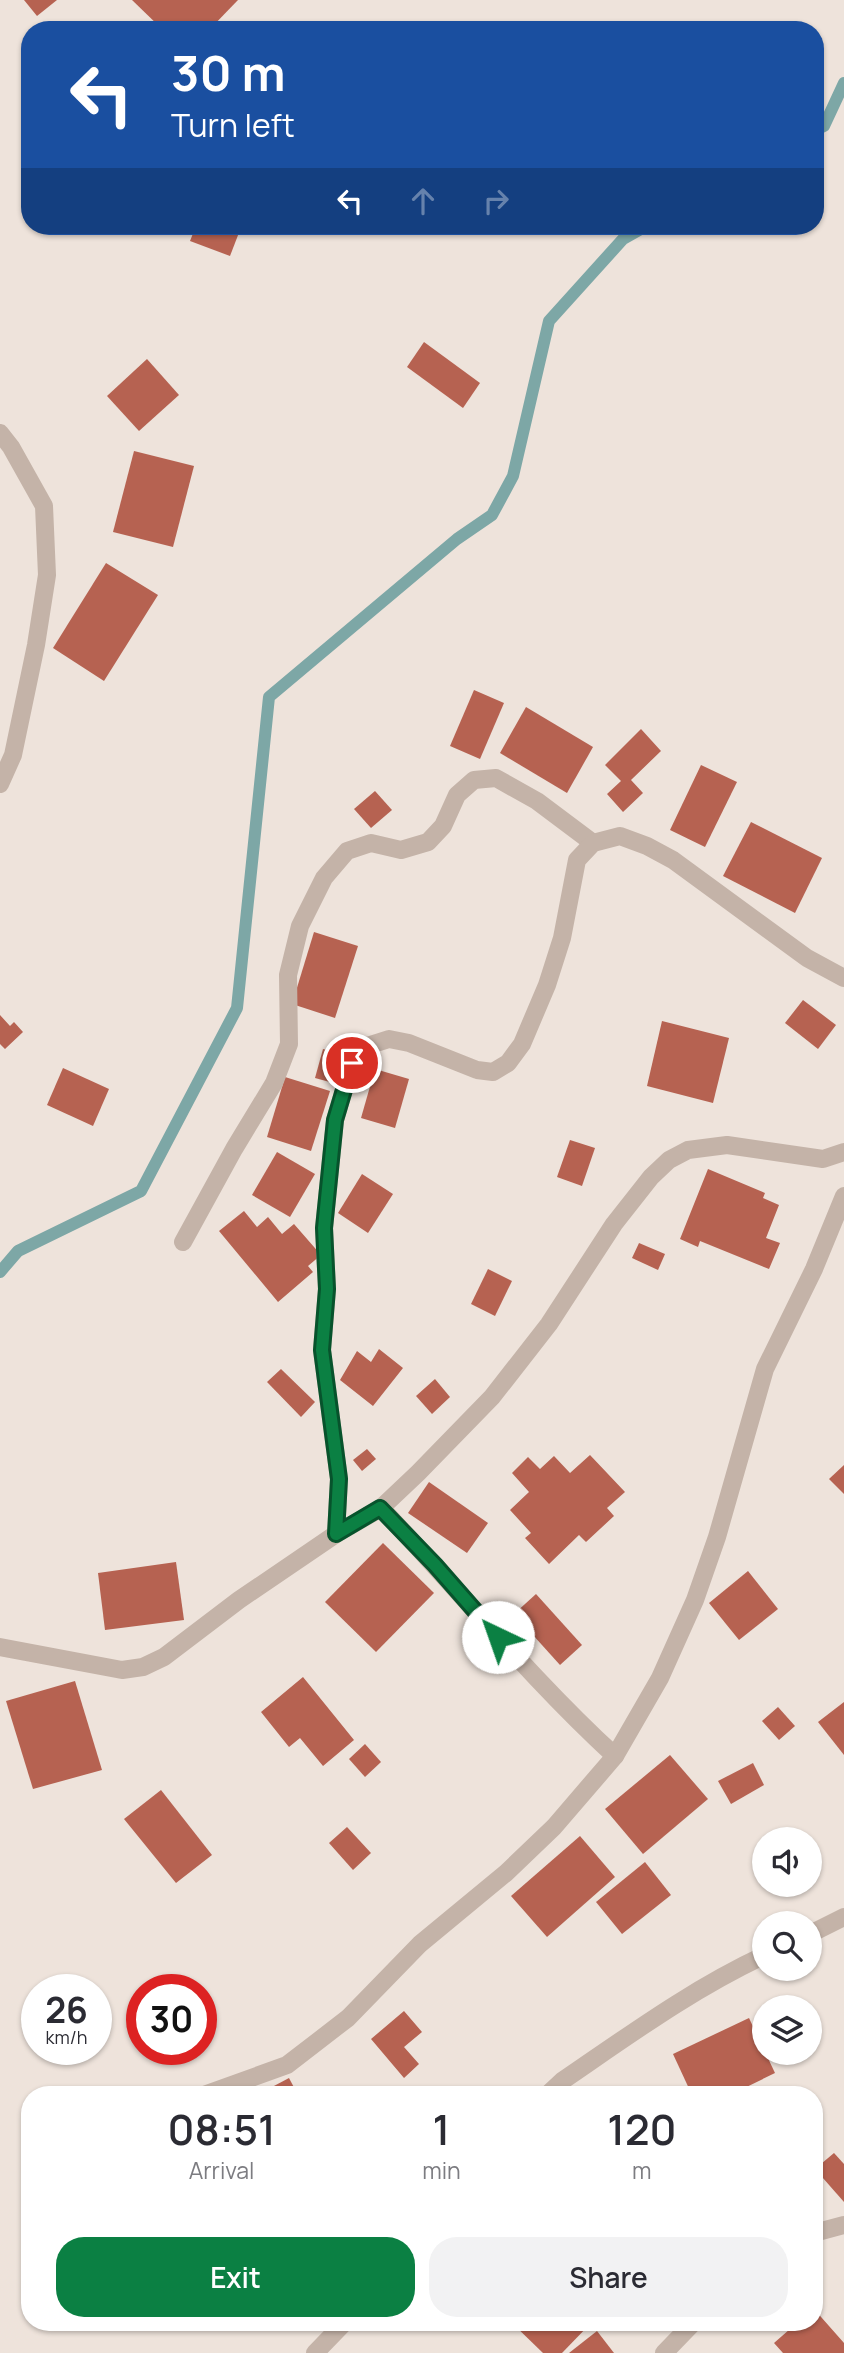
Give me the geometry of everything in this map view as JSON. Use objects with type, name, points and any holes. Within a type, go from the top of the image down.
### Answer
[{"type":"street","points":[[0,433],[11,447],[44,506],[47,575],[36,645],[13,755],[0,783]]},
{"type":"street","points":[[183,1242],[274,1083],[289,1044],[288,975],[300,926],[324,878],[347,851],[371,843],[401,850],[428,842],[443,826],[457,795],[474,780],[496,778],[537,801],[593,843]]},
{"type":"street","points":[[336,1534],[339,1479],[322,1350],[327,1289],[324,1228],[335,1120],[352,1063],[367,1046],[389,1039],[409,1043],[477,1070],[494,1072],[508,1063],[522,1044],[547,985],[562,938],[577,860],[593,843],[620,836],[647,846],[698,878],[807,958],[844,978]]},
{"type":"street","points":[[0,1647],[122,1670],[144,1667],[164,1657],[239,1600],[336,1534],[380,1508],[418,1474],[492,1397],[549,1324],[614,1224],[651,1177],[669,1160],[688,1150],[727,1145],[823,1158],[844,1152]]},
{"type":"street","points":[[229,2086],[287,2065],[348,2018],[421,1944],[506,1873],[554,1827],[615,1756],[660,1678],[695,1600],[717,1537],[765,1370],[814,1269],[844,1196]]},
{"type":"street","points":[[380,1508],[435,1565],[533,1676],[615,1756]]},
{"type":"street","points":[[822,1928],[844,1917]]},
{"type":"street","points":[[558,2086],[678,2003],[752,1961]]},
{"type":"street","points":[[823,2231],[844,2225]]},
{"type":"street","points":[[315,2353],[336,2331]]},
{"type":"street","points":[[664,2353],[685,2331]]},
{"type":"building","points":[[24,0],[57,0],[37,16]]},
{"type":"building","points":[[132,0],[238,0],[218,21],[154,21]]},
{"type":"building","points":[[192,235],[238,235],[230,256],[190,241]]},
{"type":"building","points":[[424,342],[480,383],[463,408],[407,367]]},
{"type":"building","points":[[147,359],[179,395],[139,431],[107,396]]},
{"type":"building","points":[[134,451],[194,466],[173,547],[113,532]]},
{"type":"building","points":[[106,563],[158,595],[104,681],[53,648]]},
{"type":"building","points":[[474,690],[504,703],[480,759],[450,746]]},
{"type":"building","points":[[526,707],[593,747],[567,793],[500,753]]},
{"type":"building","points":[[641,729],[661,751],[631,780],[643,793],[623,812],[607,794],[621,781],[605,765]]},
{"type":"building","points":[[701,765],[737,782],[705,847],[670,830]]},
{"type":"building","points":[[375,791],[392,810],[371,828],[354,809]]},
{"type":"building","points":[[751,822],[822,858],[795,913],[723,876]]},
{"type":"building","points":[[314,932],[358,946],[335,1018],[292,1004]]},
{"type":"building","points":[[803,1000],[836,1025],[818,1049],[785,1023]]},
{"type":"building","points":[[0,1015],[10,1026],[14,1022],[23,1032],[5,1049],[0,1044]]},
{"type":"building","points":[[662,1021],[729,1038],[713,1103],[647,1086]]},
{"type":"building","points":[[323,1049],[345,1055],[337,1084],[315,1078]]},
{"type":"building","points":[[63,1068],[109,1089],[93,1126],[47,1105]]},
{"type":"building","points":[[375,1069],[409,1079],[395,1128],[361,1118]]},
{"type":"building","points":[[285,1077],[330,1091],[311,1151],[267,1137]]},
{"type":"building","points":[[570,1140],[595,1148],[582,1186],[557,1177]]},
{"type":"building","points":[[277,1152],[315,1174],[290,1217],[252,1195]]},
{"type":"building","points":[[708,1169],[765,1193],[763,1198],[779,1205],[766,1238],[780,1243],[769,1269],[700,1241],[698,1247],[680,1239]]},
{"type":"building","points":[[362,1174],[393,1194],[368,1233],[338,1213]]},
{"type":"building","points":[[244,1211],[257,1227],[268,1217],[282,1234],[294,1224],[321,1255],[308,1266],[313,1272],[278,1302],[219,1231]]},
{"type":"building","points":[[639,1243],[665,1254],[658,1270],[632,1258]]},
{"type":"building","points":[[488,1269],[512,1281],[495,1316],[471,1304]]},
{"type":"building","points":[[379,1349],[403,1368],[373,1406],[340,1380],[357,1351],[371,1362]]},
{"type":"building","points":[[281,1369],[315,1402],[301,1417],[267,1382]]},
{"type":"building","points":[[435,1379],[450,1397],[432,1414],[416,1396]]},
{"type":"building","points":[[367,1449],[376,1459],[362,1471],[353,1460]]},
{"type":"building","points":[[590,1455],[625,1492],[607,1508],[614,1516],[586,1542],[579,1535],[549,1564],[525,1538],[531,1533],[510,1510],[529,1492],[512,1473],[528,1457],[540,1469],[554,1456],[570,1473]]},
{"type":"building","points":[[844,1465],[844,1494],[829,1479]]},
{"type":"building","points":[[429,1482],[488,1523],[467,1553],[408,1513]]},
{"type":"building","points":[[383,1543],[434,1593],[376,1652],[325,1602]]},
{"type":"building","points":[[176,1562],[184,1620],[105,1630],[98,1573]]},
{"type":"building","points":[[748,1571],[778,1609],[739,1640],[709,1603]]},
{"type":"building","points":[[536,1594],[582,1645],[560,1665],[514,1614]]},
{"type":"building","points":[[303,1677],[354,1740],[323,1766],[300,1738],[289,1747],[261,1712]]},
{"type":"building","points":[[75,1681],[102,1770],[33,1789],[6,1701]]},
{"type":"building","points":[[844,1702],[844,1755],[818,1722]]},
{"type":"building","points":[[778,1707],[795,1726],[779,1740],[762,1721]]},
{"type":"building","points":[[365,1744],[381,1762],[365,1777],[349,1759]]},
{"type":"building","points":[[670,1755],[708,1799],[643,1854],[605,1809]]},
{"type":"building","points":[[753,1763],[764,1785],[731,1804],[718,1781]]},
{"type":"building","points":[[161,1790],[212,1855],[176,1883],[124,1819]]},
{"type":"building","points":[[347,1827],[371,1853],[353,1870],[329,1843]]},
{"type":"building","points":[[580,1836],[615,1877],[547,1937],[511,1896]]},
{"type":"building","points":[[645,1862],[671,1895],[622,1934],[596,1902]]},
{"type":"building","points":[[404,2011],[422,2032],[404,2047],[419,2064],[404,2078],[371,2039]]},
{"type":"building","points":[[749,2018],[752,2024],[752,2065],[771,2065],[775,2073],[748,2086],[688,2086],[673,2054]]},
{"type":"building","points":[[289,2078],[293,2086],[274,2086]]},
{"type":"building","points":[[834,2153],[844,2164],[844,2202],[823,2178],[823,2162]]},
{"type":"building","points":[[823,2319],[844,2343],[844,2353],[783,2353],[774,2343],[788,2331],[823,2331]]},
{"type":"building","points":[[520,2331],[583,2331],[562,2353],[543,2353]]},
{"type":"building","points":[[597,2331],[614,2353],[569,2353]]},
{"type":"waterway","points":[[824,126],[844,83]]},
{"type":"waterway","points":[[0,1272],[18,1251],[141,1191],[237,1008],[269,697],[457,539],[492,515],[513,476],[549,321],[623,239],[630,235]]},
{"type":"route","points":[[352,1063],[335,1120],[324,1228],[327,1289],[322,1350],[339,1479],[336,1534],[380,1508],[435,1565],[498,1637]]}]
